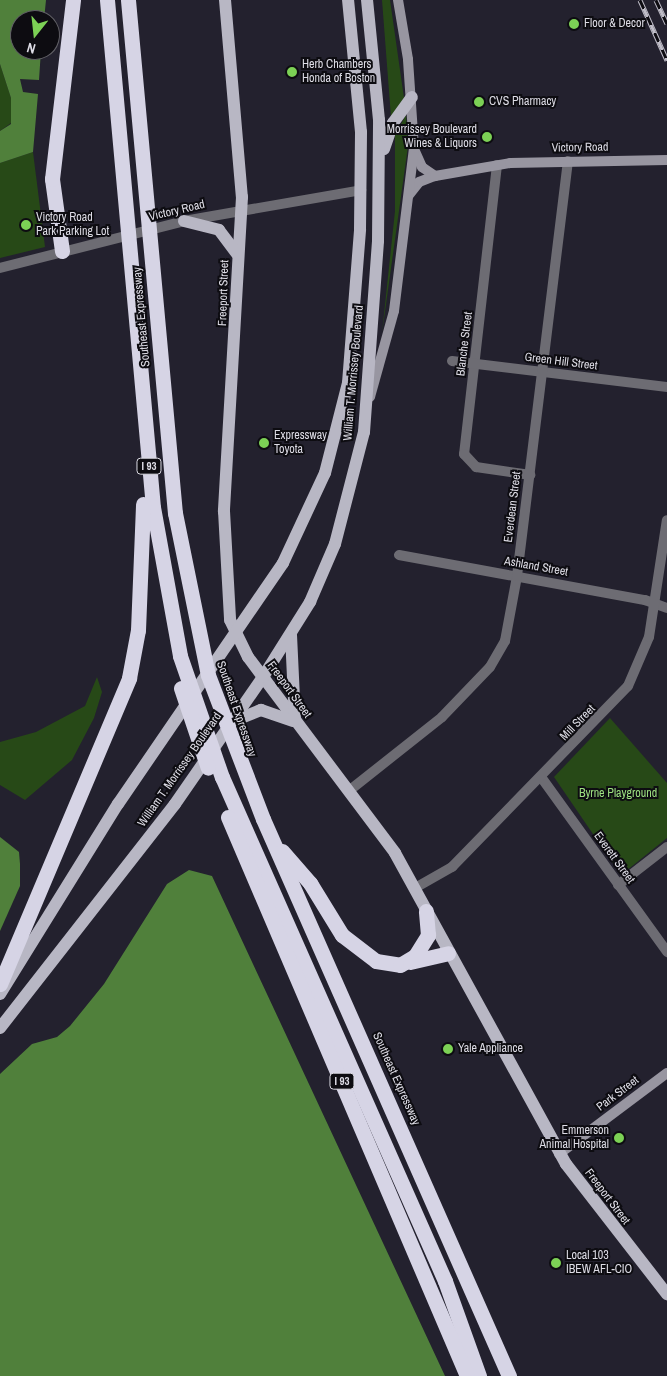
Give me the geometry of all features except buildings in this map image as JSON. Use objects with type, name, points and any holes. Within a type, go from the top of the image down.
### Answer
[{"type":"highway","points":[[62,251],[52,179],[73,0]]},
{"type":"highway","name":"Southeast Expressway","points":[[97,0],[132,211],[137,259],[142,504],[153,576],[181,672],[226,772],[467,1376]]},
{"type":"highway","name":"I 93","points":[[108,0],[132,211]]},
{"type":"highway","name":"I 93","points":[[119,0],[132,211]]},
{"type":"highway","name":"Southeast Expressway","points":[[128,0],[132,211],[137,259],[196,648],[226,772],[272,840],[509,1376]]},
{"type":"highway","name":"I 93","points":[[137,259],[157,544],[181,672]]},
{"type":"highway","points":[[0,984],[129,678],[138,630],[142,504]]},
{"type":"highway","name":"I 93","points":[[226,772],[445,1281],[480,1376]]},
{"type":"highway","points":[[272,840],[310,883],[335,926],[355,949],[381,963],[403,964],[448,953]]},
{"type":"highway","points":[[403,964],[426,940],[426,911]]},
{"type":"main road","name":"Freeport Street","points":[[225,0],[240,144],[239,260],[224,539],[224,582],[236,635],[263,677],[296,722],[350,790],[415,888],[448,953],[559,1154],[667,1294]]},
{"type":"main road","name":"William T. Morrissey Boulevard","points":[[0,994],[118,804],[236,635],[298,536],[336,438],[352,345],[361,190],[358,76],[348,0]]},
{"type":"main road","name":"William T. Morrissey Boulevard","points":[[0,1028],[163,820],[263,677],[291,635],[319,583],[341,528],[366,413],[381,178],[378,90],[367,0]]},
{"type":"main road","points":[[366,413],[394,311],[414,148],[412,97],[398,0]]},
{"type":"main road","points":[[381,178],[388,133],[412,97]]},
{"type":"main road","points":[[414,148],[422,166],[435,176]]},
{"type":"main road","name":"Victory Road","points":[[409,196],[419,182],[435,176],[497,165],[568,160],[667,160]]},
{"type":"main road","points":[[184,221],[219,230],[231,241],[239,260]]},
{"type":"main road","points":[[228,727],[243,715],[261,710],[296,722],[291,635]]},
{"type":"main road","name":"Park Street","points":[[559,1154],[667,1073]]},
{"type":"street","name":"Everdean Street","points":[[350,790],[432,725],[494,662],[506,636],[517,576],[544,372],[568,160]]},
{"type":"street","name":"Blanche Street","points":[[497,165],[466,460],[476,468],[530,475]]},
{"type":"street","name":"Victory Road","points":[[0,268],[184,221],[361,190]]},
{"type":"street","name":"Green Hill Street","points":[[452,361],[667,387]]},
{"type":"street","name":"Mill Street","points":[[415,888],[452,868],[632,681],[645,650],[655,603],[667,520]]},
{"type":"street","name":"Ashland Street","points":[[399,555],[655,603],[667,608]]},
{"type":"street","name":"Everett Street","points":[[541,777],[667,952]]},
{"type":"street","points":[[618,885],[667,846]]},
{"type":"green space","points":[[382,0],[390,0],[404,98],[391,117]]},
{"type":"green space","points":[[0,64],[11,98],[11,123],[0,131]]},
{"type":"green space","points":[[406,115],[408,146],[382,333],[395,211],[395,135]]},
{"type":"green space","points":[[33,152],[45,247],[0,258],[0,163]]},
{"type":"green space","points":[[97,677],[102,692],[94,718],[72,760],[25,800],[0,785],[0,742],[36,732],[85,706]]},
{"type":"green space","name":"Byrne Playground","points":[[610,718],[667,783],[667,838],[621,875],[554,777]]},
{"type":"shaded area","points":[[0,0],[46,0],[45,10],[10,10],[10,60],[40,60],[39,80],[20,79],[23,92],[38,94],[33,152],[0,163],[0,131],[11,124],[11,98],[0,64]]},
{"type":"shaded area","points":[[0,837],[19,852],[20,886],[0,931]]},
{"type":"shaded area","points":[[189,870],[212,876],[445,1376],[0,1376],[0,1074],[32,1044],[57,1037],[70,1026],[104,984],[167,884]]},
{"type":"railway","points":[[640,0],[667,60]]},
{"type":"railway","points":[[656,0],[667,24]]},
{"type":"place","name":"Floor & Decor","points":[[574,24]]},
{"type":"place","name":"Herb Chambers Honda of Boston","points":[[292,72]]},
{"type":"place","name":"CVS Pharmacy","points":[[479,102]]},
{"type":"place","name":"Morrissey Boulevard Wines & Liquors","points":[[487,137]]},
{"type":"place","name":"Victory Road Park Parking Lot","points":[[26,225]]},
{"type":"place","name":"Expressway Toyota","points":[[264,443]]},
{"type":"place","name":"Yale Appliance","points":[[448,1049]]},
{"type":"place","name":"Emmerson Animal Hospital","points":[[619,1138]]},
{"type":"place","name":"Local 103 IBEW AFL-CIO","points":[[556,1263]]}]
